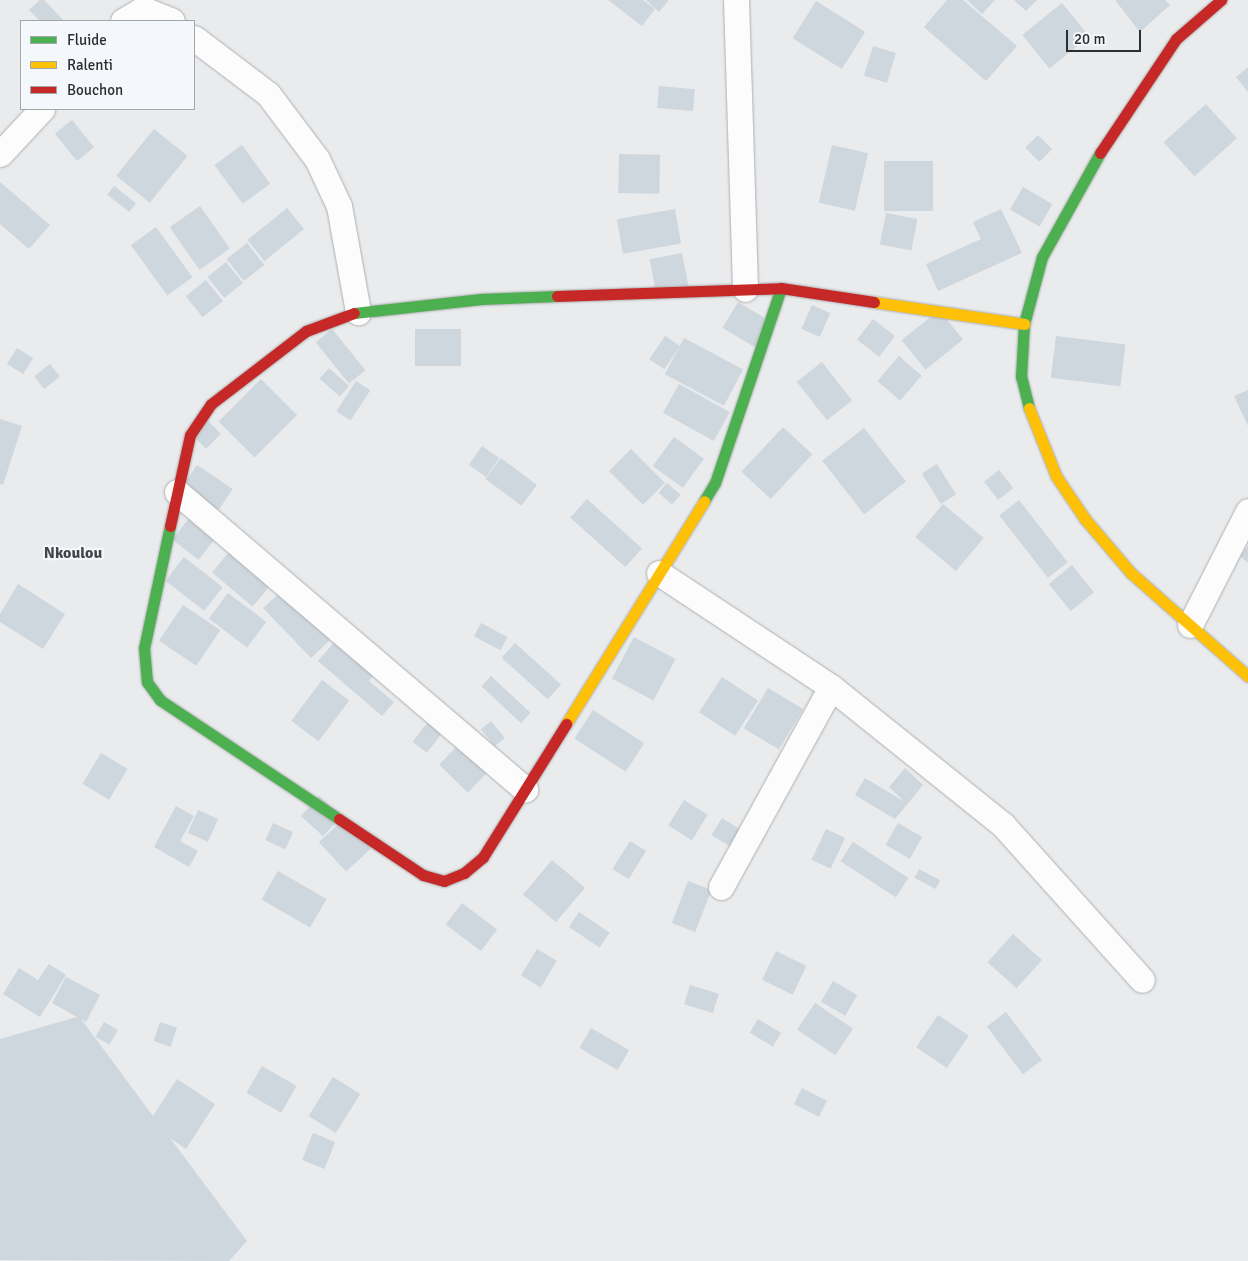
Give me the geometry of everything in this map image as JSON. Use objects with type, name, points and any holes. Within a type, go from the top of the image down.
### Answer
[{"type":"street","points":[[736,0],[745,289]]},
{"type":"street","points":[[1221,0],[1176,39],[1094,159],[1042,257],[1024,324],[1021,377],[1033,424],[1056,476],[1086,519],[1131,573],[1248,676]]},
{"type":"street","points":[[125,20],[144,9],[170,20]]},
{"type":"street","points":[[195,39],[268,94],[317,158],[339,206],[358,312]]},
{"type":"street","points":[[0,154],[41,110]]},
{"type":"street","points":[[781,288],[715,483],[483,857],[464,873],[444,881],[423,874],[160,700],[147,682],[144,648],[190,435],[211,404],[306,331],[358,312],[481,299],[781,288],[1024,324]]},
{"type":"street","points":[[178,492],[525,789]]},
{"type":"street","points":[[1190,625],[1248,511]]},
{"type":"street","points":[[659,573],[831,687],[1003,825],[1142,980]]},
{"type":"street","points":[[721,887],[831,687]]},
{"type":"building","points":[[40,0],[44,0],[63,20],[39,20],[29,10]]},
{"type":"building","points":[[608,0],[643,0],[655,9],[642,26]]},
{"type":"building","points":[[646,0],[669,0],[659,12]]},
{"type":"building","points":[[947,0],[963,0],[1017,46],[986,81],[924,27]]},
{"type":"building","points":[[967,0],[995,0],[982,14]]},
{"type":"building","points":[[1014,0],[1037,0],[1026,11]]},
{"type":"building","points":[[1115,0],[1165,0],[1170,5],[1140,32]]},
{"type":"building","points":[[816,1],[865,32],[842,69],[793,38]]},
{"type":"building","points":[[1062,3],[1089,36],[1049,69],[1022,35]]},
{"type":"building","points":[[873,46],[896,53],[887,83],[864,76]]},
{"type":"building","points":[[1248,67],[1248,92],[1236,77]]},
{"type":"building","points":[[659,86],[695,89],[693,111],[657,108]]},
{"type":"building","points":[[1206,104],[1237,138],[1194,176],[1164,142]]},
{"type":"building","points":[[72,120],[94,147],[77,161],[55,134]]},
{"type":"building","points":[[154,129],[187,156],[150,203],[116,176]]},
{"type":"building","points":[[1038,135],[1052,149],[1039,162],[1025,148]]},
{"type":"building","points":[[242,145],[270,184],[243,204],[214,165]]},
{"type":"building","points":[[832,145],[868,153],[855,211],[819,202]]},
{"type":"building","points":[[619,154],[660,155],[659,194],[618,193]]},
{"type":"building","points":[[884,161],[933,161],[933,211],[884,211]]},
{"type":"building","points":[[0,182],[50,225],[29,249],[0,224]]},
{"type":"building","points":[[114,186],[136,203],[129,212],[107,195]]},
{"type":"building","points":[[1023,187],[1052,204],[1039,227],[1010,210]]},
{"type":"building","points":[[200,206],[230,249],[200,270],[170,227]]},
{"type":"building","points":[[287,208],[304,229],[264,261],[247,240]]},
{"type":"building","points":[[675,209],[681,243],[623,254],[617,219]]},
{"type":"building","points":[[1001,209],[1022,253],[938,291],[926,264],[981,239],[973,222]]},
{"type":"building","points":[[886,213],[917,219],[911,251],[880,244]]},
{"type":"building","points":[[156,227],[192,277],[167,295],[131,245]]},
{"type":"building","points":[[247,243],[264,265],[244,281],[227,259]]},
{"type":"building","points":[[682,253],[689,290],[657,297],[650,259]]},
{"type":"building","points":[[226,262],[243,283],[224,298],[207,277]]},
{"type":"building","points":[[206,280],[223,301],[203,317],[186,296]]},
{"type":"building","points":[[738,302],[776,325],[760,350],[723,328]]},
{"type":"building","points":[[812,305],[830,313],[820,337],[801,329]]},
{"type":"building","points":[[939,310],[963,340],[926,370],[902,340]]},
{"type":"building","points":[[873,319],[895,336],[879,357],[857,339]]},
{"type":"building","points":[[332,329],[365,370],[349,383],[316,342]]},
{"type":"building","points":[[415,329],[461,329],[461,366],[415,366]]},
{"type":"building","points":[[665,336],[680,346],[664,369],[649,359]]},
{"type":"building","points":[[1056,336],[1125,345],[1120,386],[1051,378]]},
{"type":"building","points":[[684,338],[743,369],[724,406],[665,374]]},
{"type":"building","points":[[17,348],[33,358],[23,374],[7,364]]},
{"type":"building","points":[[899,356],[922,376],[900,401],[877,381]]},
{"type":"building","points":[[822,362],[852,401],[827,420],[797,382]]},
{"type":"building","points":[[50,364],[60,377],[44,389],[34,376]]},
{"type":"building","points":[[329,368],[349,386],[340,396],[320,378]]},
{"type":"building","points":[[261,379],[297,415],[255,457],[219,421]]},
{"type":"building","points":[[356,381],[370,390],[351,420],[336,411]]},
{"type":"building","points":[[679,384],[730,412],[714,441],[663,413]]},
{"type":"building","points":[[1248,390],[1248,426],[1234,396]]},
{"type":"building","points":[[0,419],[22,426],[3,485],[0,484]]},
{"type":"building","points":[[206,419],[221,434],[206,449],[191,434]]},
{"type":"building","points":[[783,427],[812,454],[771,499],[741,472]]},
{"type":"building","points":[[864,428],[906,482],[864,514],[822,461]]},
{"type":"building","points":[[674,437],[704,459],[683,488],[653,466]]},
{"type":"building","points":[[482,446],[499,458],[486,477],[469,465]]},
{"type":"building","points":[[631,449],[665,483],[643,505],[609,471]]},
{"type":"building","points":[[501,458],[537,485],[521,506],[485,479]]},
{"type":"building","points":[[937,464],[956,495],[941,504],[922,474]]},
{"type":"building","points":[[197,465],[233,489],[218,511],[182,487]]},
{"type":"building","points":[[999,470],[1013,488],[998,500],[984,482]]},
{"type":"building","points":[[667,483],[681,495],[672,505],[658,493]]},
{"type":"building","points":[[587,499],[642,549],[625,567],[570,518]]},
{"type":"building","points":[[1019,500],[1068,562],[1048,578],[999,515]]},
{"type":"building","points":[[943,504],[984,538],[956,571],[915,537]]},
{"type":"building","points":[[194,512],[220,532],[198,560],[172,540]]},
{"type":"building","points":[[1248,546],[1248,563],[1240,556]]},
{"type":"building","points":[[230,551],[271,585],[253,607],[212,572]]},
{"type":"building","points":[[184,557],[223,587],[204,611],[166,581]]},
{"type":"building","points":[[1072,565],[1094,592],[1071,611],[1049,584]]},
{"type":"building","points":[[18,584],[65,614],[43,649],[0,622],[0,614]]},
{"type":"building","points":[[282,591],[333,637],[311,658],[263,608]]},
{"type":"building","points":[[228,593],[266,622],[247,647],[209,619]]},
{"type":"building","points":[[183,605],[220,630],[196,666],[159,641]]},
{"type":"building","points":[[481,623],[507,637],[500,650],[474,636]]},
{"type":"building","points":[[634,637],[675,659],[653,701],[612,678]]},
{"type":"building","points":[[336,640],[375,673],[369,681],[394,702],[382,716],[318,661]]},
{"type":"building","points":[[515,643],[561,684],[548,699],[502,658]]},
{"type":"building","points":[[491,676],[530,713],[521,723],[481,686]]},
{"type":"building","points":[[722,677],[758,700],[735,736],[699,712]]},
{"type":"building","points":[[322,680],[349,700],[318,741],[291,721]]},
{"type":"building","points":[[768,688],[803,709],[779,749],[744,728]]},
{"type":"building","points":[[593,710],[644,743],[626,772],[574,739]]},
{"type":"building","points":[[491,721],[505,738],[495,746],[481,729]]},
{"type":"building","points":[[428,722],[442,733],[427,753],[413,742]]},
{"type":"building","points":[[462,741],[491,769],[468,793],[439,765]]},
{"type":"building","points":[[101,753],[128,769],[109,800],[82,784]]},
{"type":"building","points":[[905,768],[923,785],[895,819],[855,795],[865,778],[905,802],[889,787]]},
{"type":"building","points":[[319,796],[341,816],[323,836],[301,816]]},
{"type":"building","points":[[684,800],[708,815],[692,840],[668,825]]},
{"type":"building","points":[[176,806],[194,816],[180,841],[198,851],[189,867],[154,847]]},
{"type":"building","points":[[198,810],[218,819],[208,842],[188,833]]},
{"type":"building","points":[[346,817],[373,846],[346,871],[319,842]]},
{"type":"building","points":[[722,818],[741,830],[730,847],[711,835]]},
{"type":"building","points":[[273,823],[293,832],[285,849],[265,840]]},
{"type":"building","points":[[898,823],[922,837],[910,859],[886,845]]},
{"type":"building","points":[[826,829],[845,838],[831,869],[812,860]]},
{"type":"building","points":[[630,841],[646,851],[629,879],[613,869]]},
{"type":"building","points":[[853,842],[908,878],[896,897],[840,861]]},
{"type":"building","points":[[552,860],[585,888],[556,922],[523,894]]},
{"type":"building","points":[[919,869],[940,880],[935,889],[914,878]]},
{"type":"building","points":[[278,871],[326,899],[310,928],[262,900]]},
{"type":"building","points":[[688,881],[711,890],[695,932],[672,923]]},
{"type":"building","points":[[462,903],[497,929],[481,951],[446,925]]},
{"type":"building","points":[[579,912],[610,933],[600,948],[569,927]]},
{"type":"building","points":[[1013,934],[1042,960],[1017,988],[988,962]]},
{"type":"building","points":[[537,949],[557,961],[541,987],[521,976]]},
{"type":"building","points":[[776,951],[807,966],[793,995],[762,980]]},
{"type":"building","points":[[49,964],[66,975],[40,1017],[3,994],[19,968],[38,980]]},
{"type":"building","points":[[66,977],[100,995],[86,1022],[81,1019],[153,1116],[177,1079],[215,1104],[186,1149],[170,1138],[247,1241],[229,1261],[0,1260],[0,1039],[77,1017],[52,1003]]},
{"type":"building","points":[[833,981],[857,995],[845,1016],[821,1002]]},
{"type":"building","points":[[690,985],[719,994],[713,1013],[684,1004]]},
{"type":"building","points":[[815,1003],[853,1029],[835,1055],[797,1030]]},
{"type":"building","points":[[1006,1012],[1042,1060],[1023,1074],[987,1026]]},
{"type":"building","points":[[938,1015],[969,1036],[947,1068],[916,1047]]},
{"type":"building","points":[[758,1019],[781,1033],[773,1047],[750,1033]]},
{"type":"building","points":[[104,1022],[118,1030],[109,1045],[96,1037]]},
{"type":"building","points":[[160,1022],[177,1028],[171,1047],[153,1041]]},
{"type":"building","points":[[591,1028],[629,1050],[618,1070],[580,1048]]},
{"type":"building","points":[[262,1066],[297,1086],[281,1113],[246,1093]]},
{"type":"building","points":[[333,1077],[360,1094],[336,1133],[309,1116]]},
{"type":"building","points":[[802,1088],[827,1101],[819,1117],[794,1104]]},
{"type":"building","points":[[313,1133],[335,1142],[324,1169],[302,1160]]},
{"type":"traffic: fast","points":[[1029,408],[1021,377],[1024,324],[1042,257],[1100,153]]},
{"type":"traffic: fast","points":[[704,501],[715,483],[781,288]]},
{"type":"traffic: fast","points":[[354,313],[481,299],[557,296]]},
{"type":"traffic: fast","points":[[170,526],[144,648],[147,682],[160,700],[339,819]]},
{"type":"traffic: slow","points":[[874,302],[1024,324]]},
{"type":"traffic: slow","points":[[1029,408],[1056,476],[1085,519],[1131,573],[1248,676]]},
{"type":"traffic: slow","points":[[566,724],[704,501]]},
{"type":"traffic: jam","points":[[1100,153],[1176,39],[1221,0]]},
{"type":"traffic: jam","points":[[557,296],[781,288],[874,302]]},
{"type":"traffic: jam","points":[[170,526],[190,435],[211,404],[306,331],[354,313]]},
{"type":"traffic: jam","points":[[339,819],[423,875],[444,881],[464,873],[483,857],[566,724]]},
{"type":"district","name":"Nkoulou","points":[[73,553]]}]
